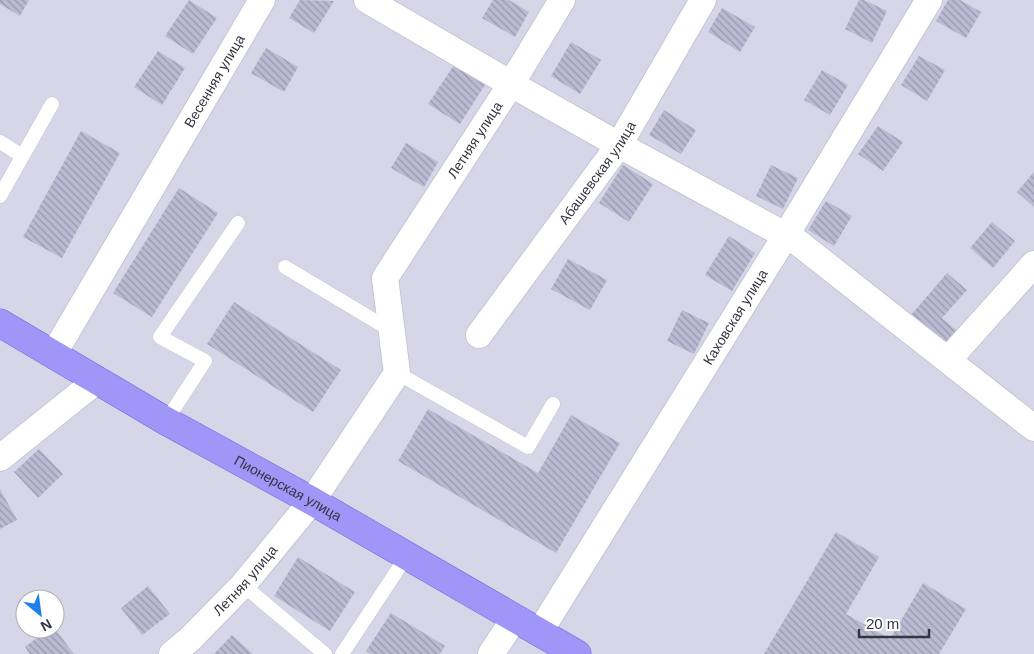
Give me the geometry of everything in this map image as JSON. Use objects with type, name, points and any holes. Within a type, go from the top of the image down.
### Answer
[{"type":"main road","name":"Пионерская улица","points":[[0,323],[96,381],[577,654]]},
{"type":"street","name":"Весенняя улица","points":[[54,355],[262,0]]},
{"type":"street","points":[[367,0],[618,145],[796,240],[1034,428]]},
{"type":"street","name":"Летняя улица","points":[[392,331],[385,278],[511,84],[562,0]]},
{"type":"street","name":"Абашевская улица","points":[[479,335],[618,145],[703,0]]},
{"type":"street","name":"Каховская улица","points":[[540,633],[929,0]]},
{"type":"street","points":[[948,360],[1034,264]]},
{"type":"street","points":[[392,331],[397,374]]},
{"type":"street","name":"Летняя улица","points":[[172,654],[190,639],[243,585],[312,502],[397,374]]},
{"type":"street","points":[[0,458],[96,381]]},
{"type":"street","points":[[491,654],[514,619]]},
{"type":"lane","points":[[0,196],[52,104]]},
{"type":"lane","points":[[0,142],[22,156]]},
{"type":"lane","points":[[166,421],[205,361],[160,337],[238,223]]},
{"type":"lane","points":[[285,267],[392,331]]},
{"type":"lane","points":[[397,374],[528,447],[552,404]]},
{"type":"lane","points":[[342,654],[406,557]]},
{"type":"lane","points":[[243,585],[325,654]]},
{"type":"shaded area","points":[[0,0],[1034,0],[1034,654],[0,654]]},
{"type":"building","points":[[0,0],[29,0],[20,16],[0,4]]},
{"type":"building","points":[[189,0],[217,18],[193,54],[165,36]]},
{"type":"building","points":[[300,0],[334,1],[314,33],[289,18]]},
{"type":"building","points":[[493,0],[509,0],[529,12],[515,37],[482,18]]},
{"type":"building","points":[[859,0],[864,0],[887,11],[872,43],[845,29]]},
{"type":"building","points":[[948,0],[960,0],[981,12],[966,38],[936,21]]},
{"type":"building","points":[[722,8],[755,27],[740,52],[708,32]]},
{"type":"building","points":[[571,42],[601,60],[580,94],[551,76]]},
{"type":"building","points":[[266,48],[298,67],[284,92],[251,73]]},
{"type":"building","points":[[158,51],[185,68],[162,105],[134,87]]},
{"type":"building","points":[[919,56],[945,70],[927,101],[901,85]]},
{"type":"building","points":[[454,65],[485,85],[460,124],[428,104]]},
{"type":"building","points":[[822,70],[848,85],[830,115],[804,100]]},
{"type":"building","points":[[664,110],[696,130],[681,154],[649,135]]},
{"type":"building","points":[[878,126],[903,142],[883,171],[858,154]]},
{"type":"building","points":[[81,131],[120,153],[62,258],[23,237]]},
{"type":"building","points":[[406,143],[438,162],[424,187],[391,168]]},
{"type":"building","points":[[623,165],[653,184],[629,222],[599,203]]},
{"type":"building","points":[[771,165],[798,178],[783,209],[756,196]]},
{"type":"building","points":[[1034,172],[1034,207],[1017,192]]},
{"type":"building","points":[[179,188],[218,213],[152,317],[113,293]]},
{"type":"building","points":[[826,201],[852,216],[834,246],[808,230]]},
{"type":"building","points":[[992,222],[1015,241],[993,268],[970,248]]},
{"type":"building","points":[[729,236],[755,253],[732,291],[705,275]]},
{"type":"building","points":[[568,259],[607,280],[590,310],[551,289]]},
{"type":"building","points":[[947,273],[967,290],[942,318],[957,331],[945,344],[911,315]]},
{"type":"building","points":[[234,302],[341,370],[313,412],[207,344]]},
{"type":"building","points":[[682,310],[709,323],[694,354],[667,341]]},
{"type":"building","points":[[428,409],[538,473],[571,415],[620,443],[556,553],[398,461]]},
{"type":"building","points":[[39,449],[63,474],[38,498],[14,472]]},
{"type":"building","points":[[0,489],[17,520],[0,529]]},
{"type":"building","points":[[836,532],[879,557],[846,614],[890,639],[923,583],[966,609],[939,654],[764,654]]},
{"type":"building","points":[[298,557],[355,592],[330,631],[274,596]]},
{"type":"building","points":[[148,586],[170,614],[142,635],[121,608]]},
{"type":"building","points":[[391,613],[445,646],[440,654],[371,654],[366,651]]},
{"type":"building","points":[[232,635],[253,654],[214,654]]},
{"type":"building","points":[[35,639],[63,639],[74,654],[30,654],[25,647]]}]
